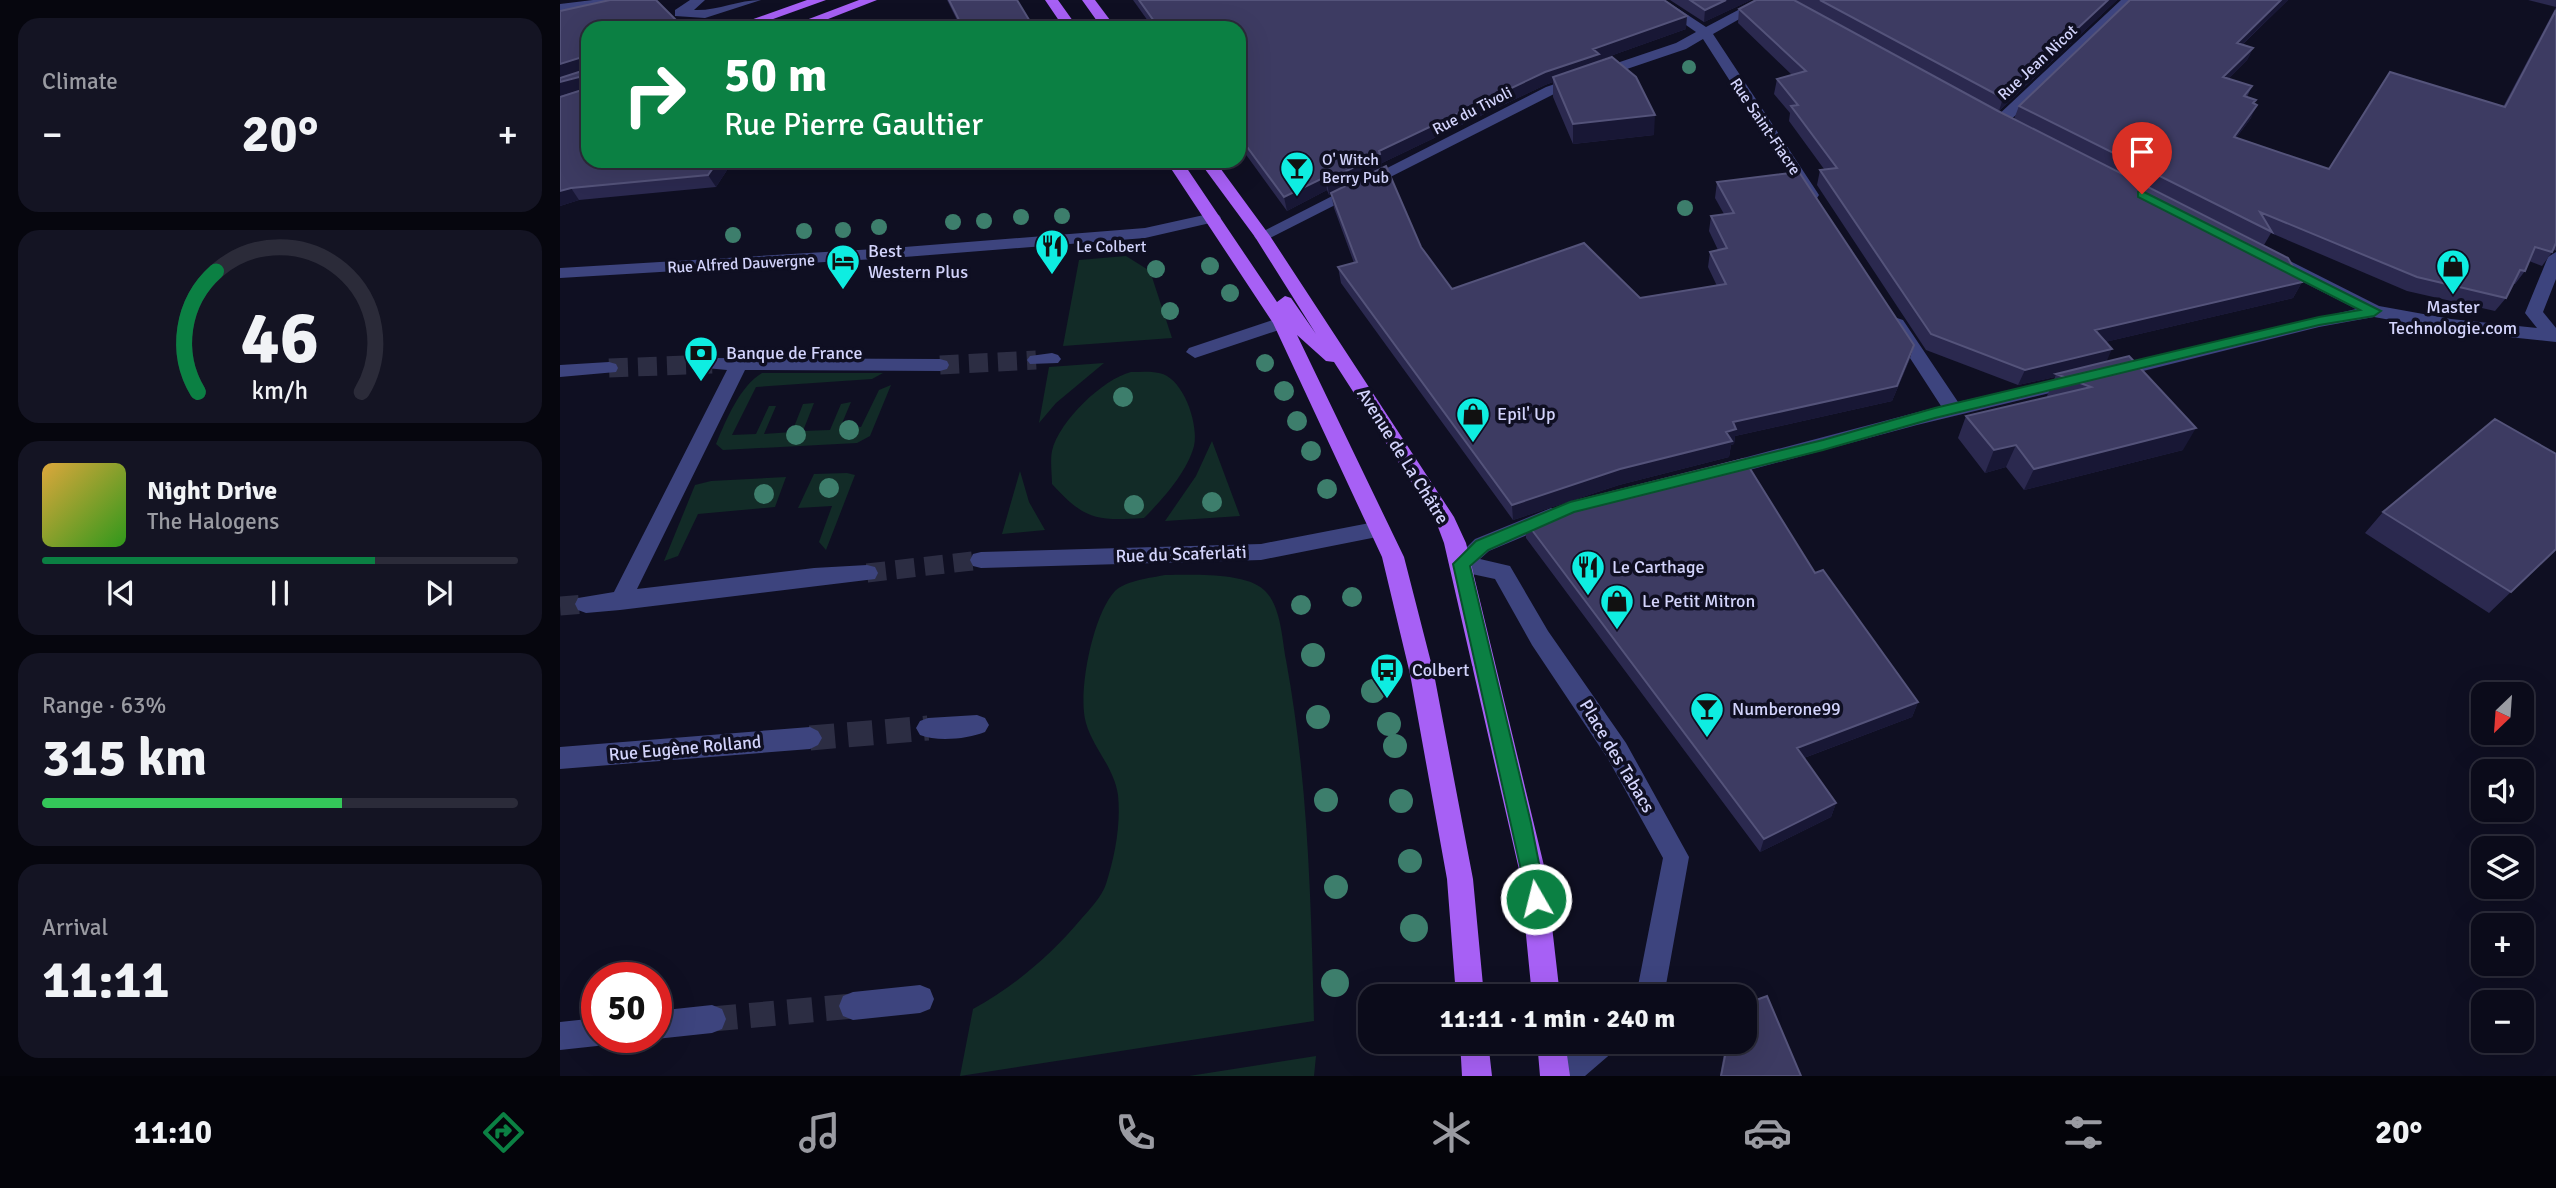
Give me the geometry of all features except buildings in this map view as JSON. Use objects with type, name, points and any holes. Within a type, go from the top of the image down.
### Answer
[{"type":"main road","points":[[756,21],[820,0]]},
{"type":"main road","points":[[812,21],[872,0]]},
{"type":"main road","points":[[1051,0],[1065,21]]},
{"type":"main road","points":[[1088,0],[1104,21]]},
{"type":"main road","points":[[1179,168],[1282,323],[1393,557],[1422,674],[1460,879],[1469,984]]},
{"type":"main road","name":"Avenue de La Châtre","points":[[1212,168],[1262,236],[1444,517],[1461,564],[1533,874],[1545,984]]},
{"type":"main road","points":[[1213,218],[1229,224],[1242,235],[1305,334],[1349,372]]},
{"type":"main road","points":[[1475,1054],[1477,1076]]},
{"type":"main road","points":[[1552,1054],[1555,1076]]},
{"type":"street","points":[[560,8],[589,2],[620,0]]},
{"type":"street","points":[[699,0],[680,13],[705,14],[755,0]]},
{"type":"street","name":"Rue Saint-Fiacre","points":[[1656,0],[1706,33],[1823,213]]},
{"type":"street","name":"Rue du Tivoli","points":[[1262,236],[1551,90],[1681,46],[1768,0]]},
{"type":"street","name":"Rue Jean Nicot","points":[[2000,120],[2021,104],[2128,0]]},
{"type":"street","name":"Rue Alfred Dauvergne","points":[[560,273],[892,253],[1145,233],[1213,218]]},
{"type":"street","points":[[2252,249],[2374,311],[2451,326],[2554,336]]},
{"type":"street","points":[[2554,336],[2534,313],[2556,257]]},
{"type":"street","points":[[1703,475],[1953,409],[2319,321],[2374,311]]},
{"type":"street","points":[[1891,315],[1953,409]]},
{"type":"street","points":[[1195,352],[1282,323]]},
{"type":"street","points":[[712,364],[940,365]]},
{"type":"street","points":[[620,601],[739,364]]},
{"type":"street","points":[[560,371],[609,368]]},
{"type":"street","points":[[1461,564],[1482,545],[1570,508]]},
{"type":"street","name":"Rue du Scaferlati","points":[[981,560],[1261,552],[1380,529]]},
{"type":"street","name":"Place des Tabacs","points":[[1461,564],[1503,572],[1540,638],[1617,751],[1676,857],[1652,984]]},
{"type":"street","points":[[586,604],[814,576],[867,573]]},
{"type":"street","points":[[928,728],[977,725]]},
{"type":"street","name":"Rue Eugène Rolland","points":[[560,758],[810,738]]},
{"type":"street","points":[[853,1006],[920,999]]},
{"type":"street","points":[[672,1023],[712,1019]]},
{"type":"street","points":[[560,1036],[581,1034]]},
{"type":"street","points":[[1563,1076],[1589,1054]]},
{"type":"green space","points":[[1126,256],[1150,271],[1172,338],[1063,346],[1079,260]]},
{"type":"green space","points":[[1104,363],[1056,403],[1039,423],[1049,367]]},
{"type":"green space","points":[[1131,372],[1159,373],[1168,376],[1175,383],[1191,414],[1194,446],[1180,475],[1144,518],[1114,519],[1092,516],[1074,505],[1052,484],[1052,451],[1063,427],[1084,403],[1108,383]]},
{"type":"green space","points":[[762,373],[883,373],[872,379],[756,387],[732,435],[756,434],[769,406],[776,406],[764,434],[792,432],[803,404],[814,403],[803,431],[830,430],[841,404],[851,402],[840,428],[861,427],[879,390],[891,385],[870,436],[857,443],[723,450],[716,444],[729,414],[747,386]]},
{"type":"green space","points":[[1212,441],[1240,516],[1165,521],[1196,476]]},
{"type":"green space","points":[[1020,471],[1029,502],[1045,530],[1002,534]]},
{"type":"green space","points":[[814,474],[855,475],[826,550],[819,542],[832,506],[798,508]]},
{"type":"green space","points":[[786,477],[775,507],[698,514],[678,556],[664,561],[695,485],[711,481]]},
{"type":"green space","points":[[1165,575],[1203,575],[1244,580],[1264,590],[1274,604],[1282,633],[1304,795],[1314,1021],[960,1076],[973,1009],[1018,980],[1045,957],[1089,910],[1104,888],[1116,840],[1118,795],[1112,775],[1086,723],[1085,674],[1100,617],[1115,591],[1132,582]]},
{"type":"green space","points":[[1316,1056],[1314,1076],[1189,1076]]},
{"type":"tunnel","points":[[940,365],[1036,360]]},
{"type":"tunnel","points":[[609,368],[712,364]]},
{"type":"tunnel","points":[[867,573],[981,560]]},
{"type":"tunnel","points":[[560,606],[586,604]]},
{"type":"tunnel","points":[[810,738],[928,728]]},
{"type":"tunnel","points":[[712,1019],[853,1006]]},
{"type":"place","name":"O' Witch Berry Pub","points":[[1297,198]]},
{"type":"place","name":"Le Colbert","points":[[1052,276]]},
{"type":"place","name":"Best Western Plus","points":[[843,291]]},
{"type":"place","name":"Master Technologie.com","points":[[2453,296]]},
{"type":"place","name":"Banque de France","points":[[701,383]]},
{"type":"place","name":"Epil' Up","points":[[1473,444]]},
{"type":"place","name":"Le Carthage","points":[[1588,597]]},
{"type":"place","name":"Le Petit Mitron","points":[[1617,631]]},
{"type":"place","name":"Colbert","points":[[1387,700]]},
{"type":"place","name":"Numberone99","points":[[1707,739]]},
{"type":"route","points":[[1536,899],[1522,823],[1461,564],[1482,545],[1570,508],[1823,445],[1935,413],[2319,321],[2374,311],[2142,194]]}]
